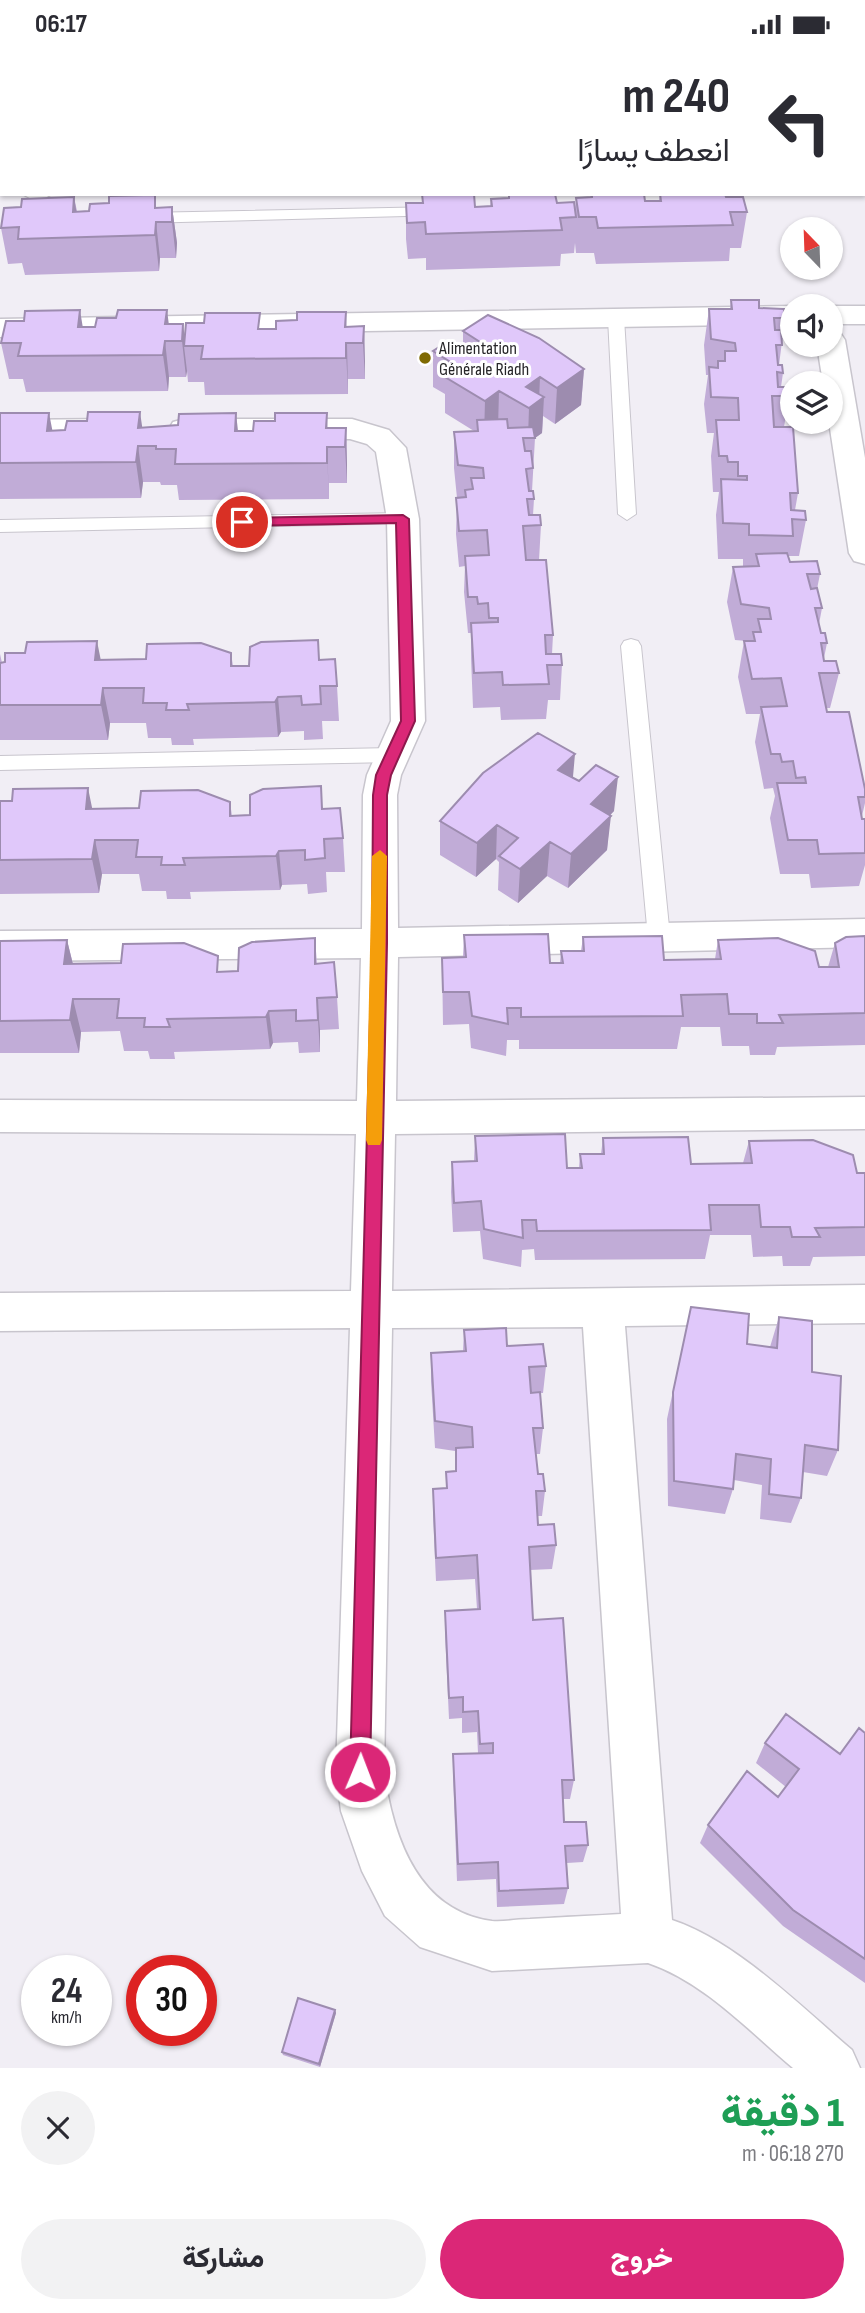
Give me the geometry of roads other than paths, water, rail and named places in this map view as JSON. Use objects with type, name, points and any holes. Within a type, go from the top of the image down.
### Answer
[{"type":"street","points":[[0,328],[780,315]]},
{"type":"street","points":[[843,315],[865,315]]},
{"type":"street","points":[[834,357],[865,553]]},
{"type":"street","points":[[0,430],[352,429],[378,437],[391,448],[403,519],[408,721],[384,775],[380,795],[380,943],[369,1308],[360,1772],[365,1811],[379,1854],[403,1898],[438,1929],[492,1946],[648,1938],[682,1949],[721,1974],[834,2068]]},
{"type":"street","points":[[0,946],[380,943],[865,933]]},
{"type":"street","points":[[0,1116],[374,1118],[865,1113]]},
{"type":"street","points":[[0,1312],[865,1304]]},
{"type":"street","points":[[603,1308],[648,1938]]},
{"type":"lane","points":[[34,196],[85,219]]},
{"type":"lane","points":[[125,219],[460,211]]},
{"type":"lane","points":[[616,318],[626,514]]},
{"type":"lane","points":[[0,526],[403,519]]},
{"type":"lane","points":[[631,646],[659,937]]},
{"type":"lane","points":[[0,762],[393,755]]},
{"type":"place","name":"Alimentation Générale Riadh","points":[[425,358]]}]
